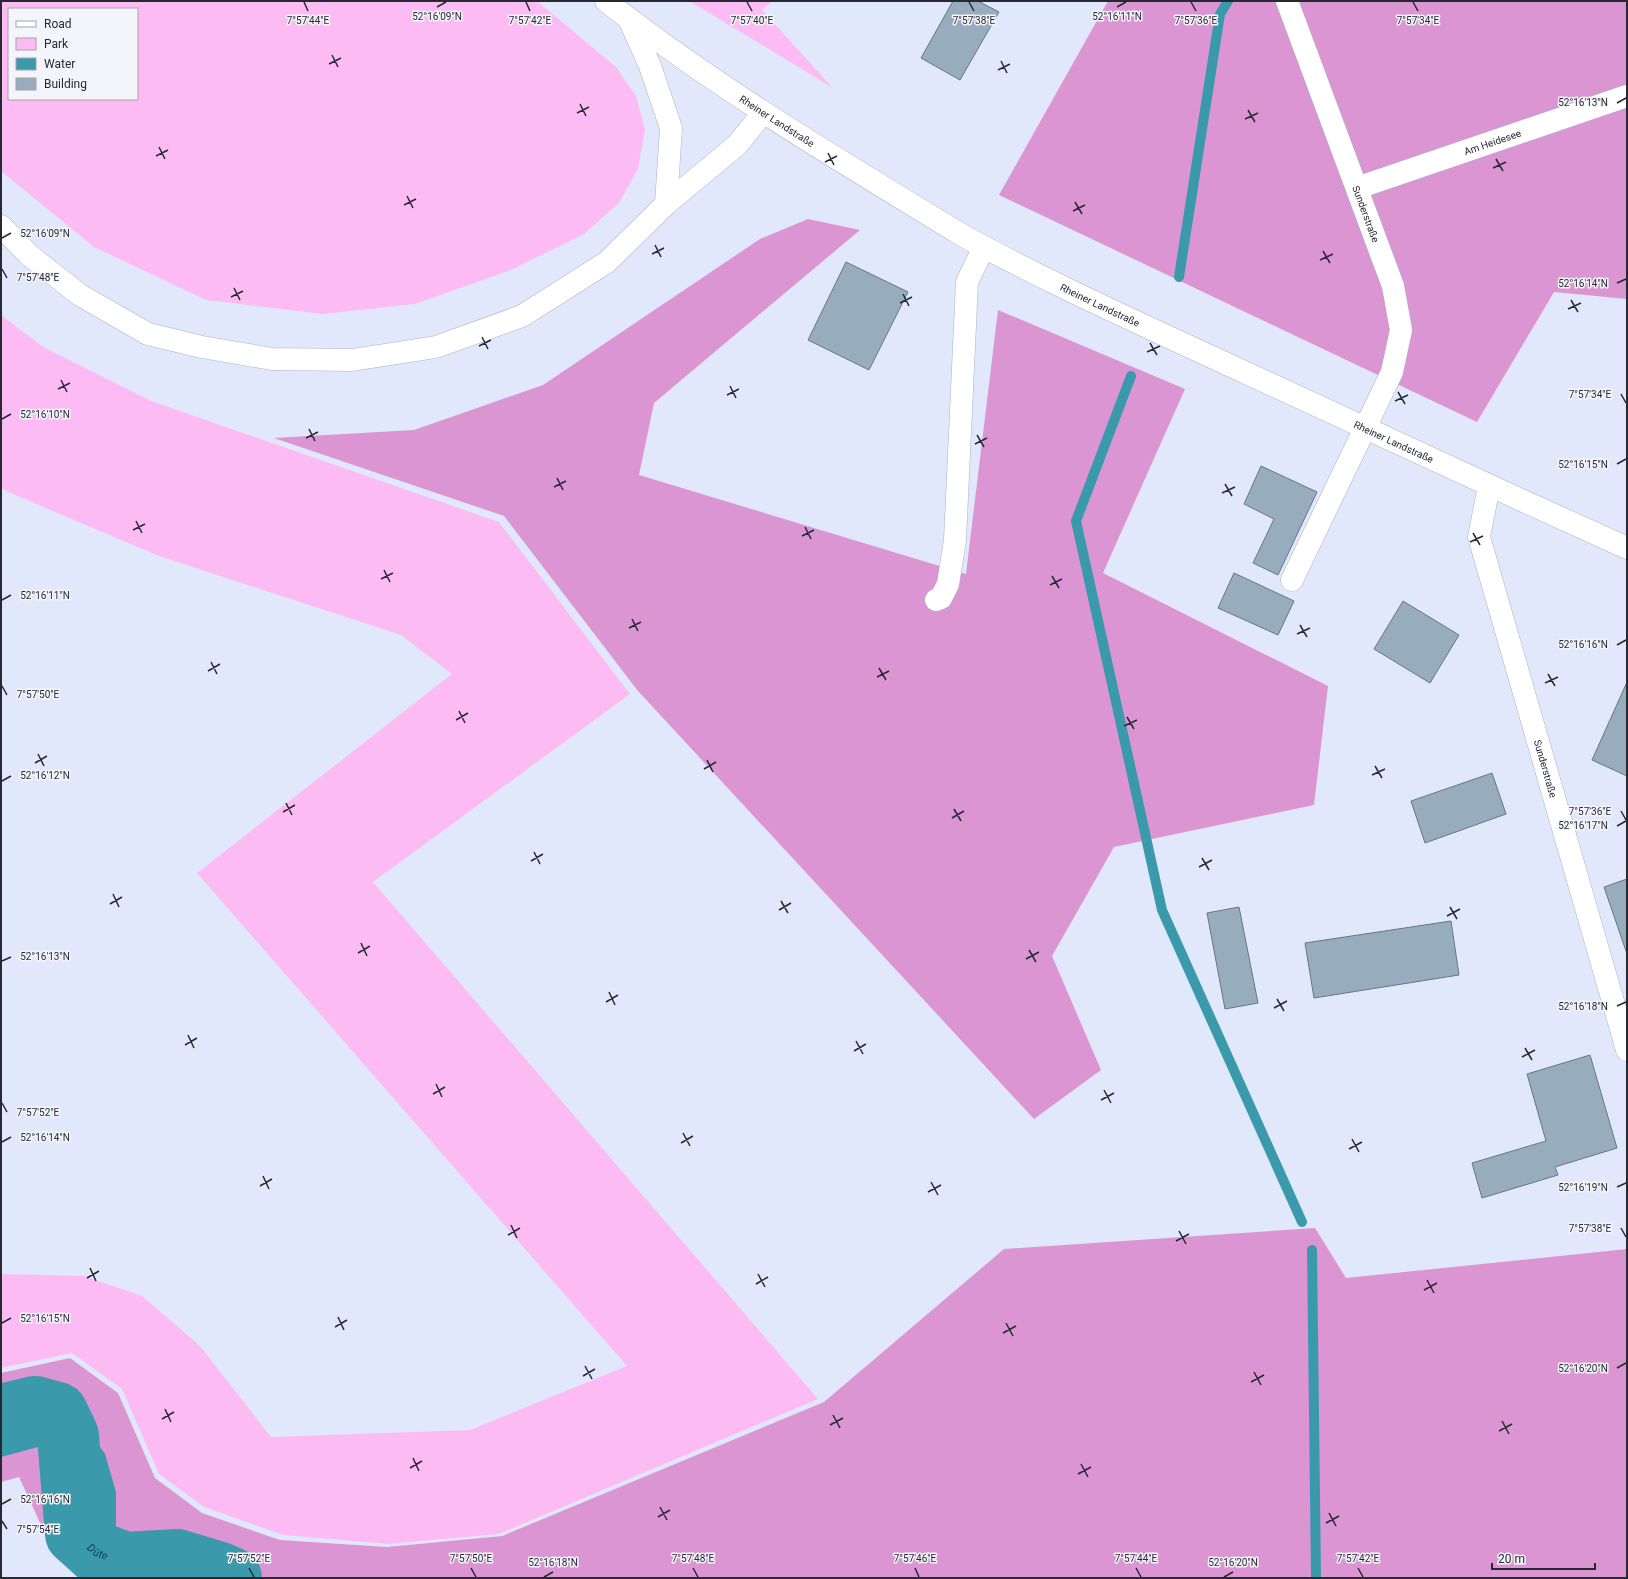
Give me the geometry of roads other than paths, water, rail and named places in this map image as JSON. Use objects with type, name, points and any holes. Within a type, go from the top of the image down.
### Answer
[{"type":"main road","name":"Rheiner Landstraße","points":[[606,1],[629,19],[763,113],[960,234],[984,247],[1095,302],[1366,429],[1627,548]]},
{"type":"main road","name":"Sunderstraße","points":[[1287,1],[1393,286],[1401,330],[1392,372],[1366,429],[1292,580]]},
{"type":"main road","points":[[629,19],[650,66],[671,128],[666,204]]},
{"type":"main road","name":"Am Heidesee","points":[[1357,188],[1627,96]]},
{"type":"main road","points":[[1,226],[29,255],[80,295],[148,334],[202,347],[272,359],[352,360],[436,347],[522,316],[607,262],[666,204],[737,145],[763,113]]},
{"type":"main road","points":[[936,600],[941,598],[948,584],[954,540],[967,282],[984,247]]},
{"type":"main road","name":"Sunderstraße","points":[[1489,486],[1479,537],[1627,1050]]},
{"type":"water","points":[[61,1416],[86,1427],[105,1454],[116,1492],[116,1534],[126,1554],[146,1564],[197,1567],[232,1578],[108,1578],[103,1574],[87,1546],[84,1486],[66,1448],[49,1444],[1,1457],[1,1429],[33,1418]]},
{"type":"waterway","points":[[1179,277],[1220,14],[1228,1]]},
{"type":"waterway","points":[[1131,376],[1076,521],[1162,910],[1302,1222]]},
{"type":"waterway","points":[[1312,1250],[1316,1578]]},
{"type":"waterway","name":"Düte","points":[[1,1415],[35,1407],[57,1413],[68,1436],[76,1534],[96,1552],[126,1563],[177,1560],[220,1573],[231,1578]]}]
